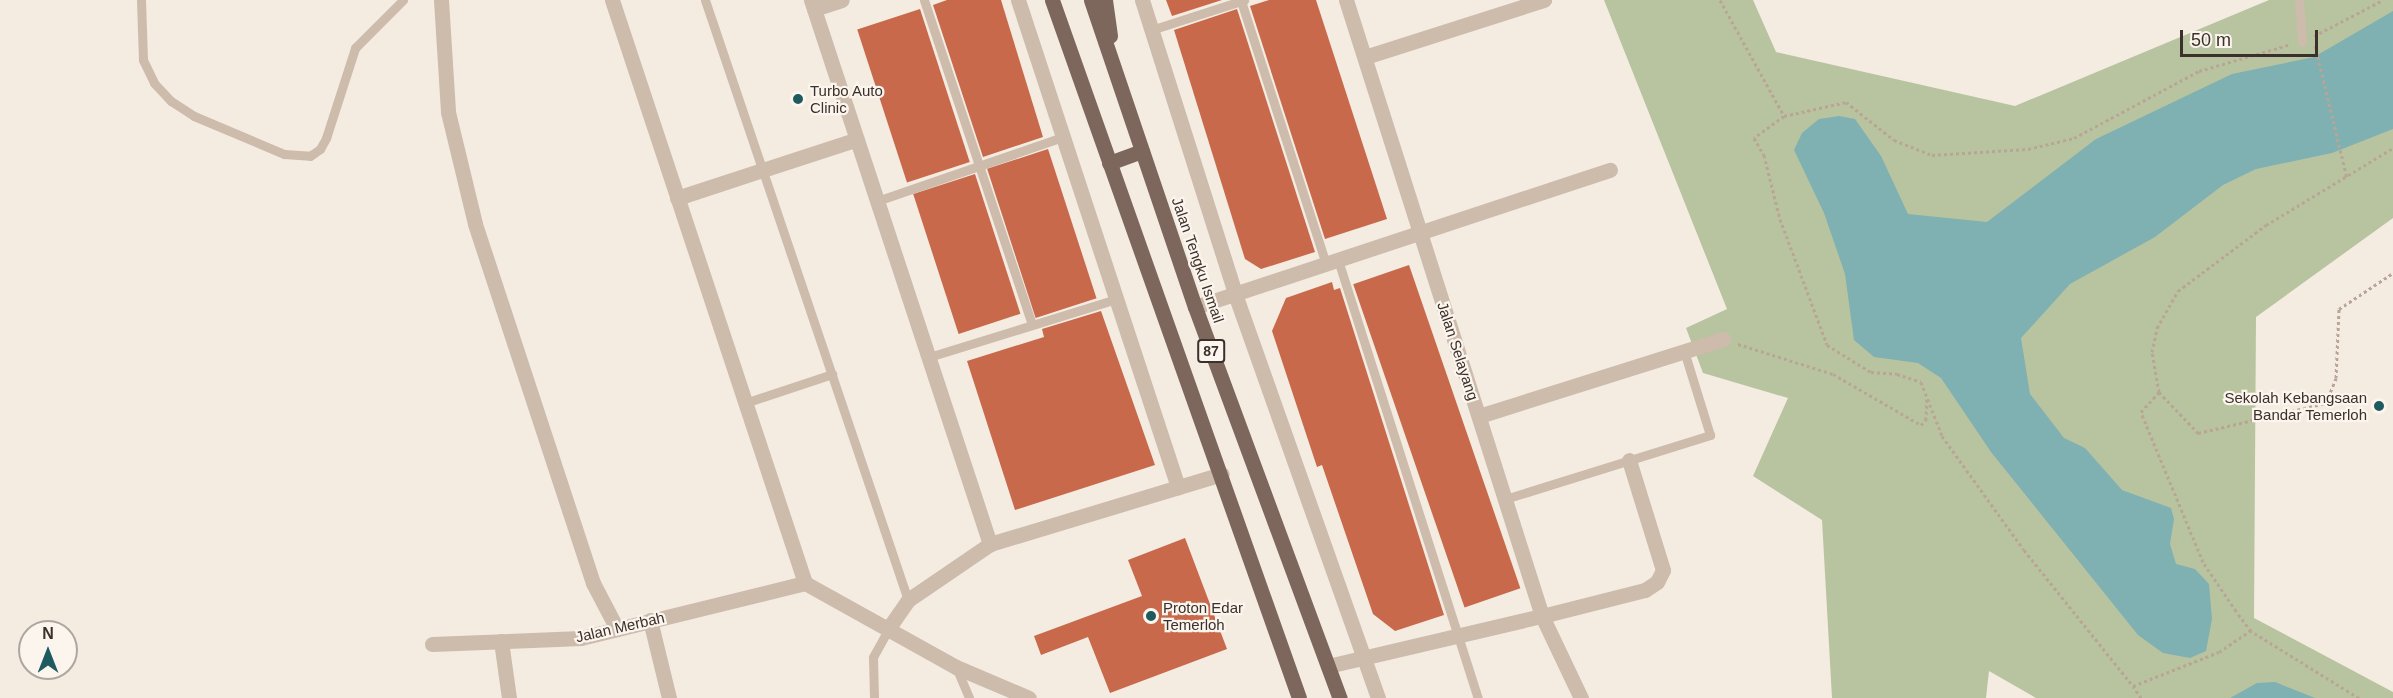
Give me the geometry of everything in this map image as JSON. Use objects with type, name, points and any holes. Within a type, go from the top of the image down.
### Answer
[{"type":"main road","name":"87","points":[[1052,0],[1222,474],[1299,698]]},
{"type":"main road","name":"Jalan Tengku Ismail","points":[[1091,0],[1195,307],[1340,698]]},
{"type":"main road","points":[[1105,0],[1114,72]]},
{"type":"main road","points":[[1109,163],[1142,151]]},
{"type":"street","points":[[441,0],[448,112],[475,224],[593,583],[617,629]]},
{"type":"street","points":[[612,0],[805,583],[890,626],[956,666],[1029,698]]},
{"type":"street","points":[[842,0],[813,4],[990,544]]},
{"type":"street","points":[[1018,0],[1178,487]]},
{"type":"street","name":"Jalan Tengku Ismail","points":[[1142,0],[1236,294],[1378,698]]},
{"type":"street","name":"Jalan Selayang","points":[[1346,0],[1542,616],[1581,698]]},
{"type":"street","points":[[1365,57],[1544,0]]},
{"type":"street","points":[[677,198],[857,139]]},
{"type":"street","points":[[1195,307],[1610,170]]},
{"type":"street","points":[[1479,416],[1723,339]]},
{"type":"street","points":[[1328,666],[1645,590],[1657,582],[1663,570],[1629,460]]},
{"type":"street","points":[[890,626],[908,600],[990,544],[1222,474]]},
{"type":"street","name":"Jalan Merbah","points":[[432,644],[580,638],[805,583]]},
{"type":"street","points":[[650,620],[669,698]]},
{"type":"street","points":[[501,641],[509,698]]},
{"type":"lane","points":[[141,0],[143,60],[154,83],[171,101],[195,116],[284,154],[310,156],[320,149],[326,138],[356,48],[403,0]]},
{"type":"lane","points":[[705,0],[908,600]]},
{"type":"lane","points":[[924,0],[1032,325]]},
{"type":"lane","points":[[2299,0],[2302,42]]},
{"type":"lane","points":[[1151,30],[1242,1],[1478,698]]},
{"type":"lane","points":[[877,201],[1063,137]]},
{"type":"lane","points":[[928,357],[1116,299]]},
{"type":"lane","points":[[1505,499],[1710,435],[1684,351]]},
{"type":"lane","points":[[745,403],[832,375]]},
{"type":"lane","points":[[874,698],[873,657],[890,626]]},
{"type":"lane","points":[[956,666],[969,698]]},
{"type":"path","points":[[1720,0],[1784,116]]},
{"type":"path","points":[[2141,698],[2024,550],[1942,436],[1921,382],[1897,374],[1871,372],[1827,345],[1780,219],[1764,155],[1754,138],[1784,116],[1846,102],[1894,140],[1932,155],[2028,149],[2073,138],[2199,72],[2302,42],[2383,0]]},
{"type":"path","points":[[2315,48],[2347,178]]},
{"type":"path","points":[[2393,148],[2347,178],[2266,225],[2178,291],[2157,328],[2152,352],[2159,392],[2198,433],[2326,403],[2336,378],[2339,309],[2393,273]]},
{"type":"path","points":[[1723,339],[1833,374],[1920,424],[1928,411],[1927,393]]},
{"type":"path","points":[[2159,392],[2141,412],[2203,562],[2251,630],[2359,698]]},
{"type":"path","points":[[2133,686],[2218,652],[2251,630]]},
{"type":"green space","points":[[1604,0],[1753,0],[1776,52],[2015,106],[2269,0],[2393,0],[2393,218],[2256,317],[2254,618],[2393,692],[2393,698],[2036,698],[1989,671],[1986,698],[1832,698],[1822,520],[1753,476],[1788,398],[1703,373],[1686,328],[1727,309]]},
{"type":"water","points":[[2393,11],[2393,129],[2332,153],[2256,169],[2223,185],[2155,237],[2070,284],[2021,338],[2030,394],[2064,438],[2085,448],[2122,490],[2171,508],[2174,519],[2170,544],[2176,564],[2195,569],[2209,584],[2212,619],[2206,651],[2190,658],[2163,653],[2138,635],[1991,452],[1941,378],[1918,363],[1874,357],[1854,340],[1845,274],[1824,213],[1794,150],[1802,133],[1819,119],[1839,116],[1855,119],[1881,156],[1908,214],[1987,222],[2096,139],[2232,74],[2314,57]]},
{"type":"water","points":[[2275,682],[2315,698],[2230,698],[2257,683]]},
{"type":"building","points":[[947,0],[1001,0],[1043,137],[983,157],[933,5]]},
{"type":"building","points":[[1166,0],[1222,0],[1172,16]]},
{"type":"building","points":[[1269,0],[1316,0],[1387,219],[1325,239],[1250,6]]},
{"type":"building","points":[[920,9],[970,162],[907,183],[857,29]]},
{"type":"building","points":[[1237,9],[1315,252],[1261,269],[1245,259],[1174,30]]},
{"type":"building","points":[[1048,149],[1097,298],[1036,318],[987,169]]},
{"type":"building","points":[[975,174],[1020,314],[959,334],[913,194]]},
{"type":"building","points":[[1409,265],[1520,588],[1465,608],[1353,284]]},
{"type":"building","points":[[1332,282],[1334,290],[1340,288],[1444,615],[1395,631],[1373,614],[1322,465],[1317,467],[1272,331],[1286,298]]},
{"type":"building","points":[[1101,311],[1155,465],[1015,510],[967,361],[1044,337],[1042,329]]},
{"type":"building","name":"Proton Edar Temerloh","points":[[1185,538],[1227,649],[1110,693],[1088,637],[1041,655],[1034,636],[1142,596],[1128,560]]},
{"type":"place","name":"Turbo Auto Clinic","points":[[798,99]]},
{"type":"place","name":"Sekolah Kebangsaan Bandar Temerloh","points":[[2379,406]]},
{"type":"place","name":"Proton Edar Temerloh","points":[[1151,616]]}]
